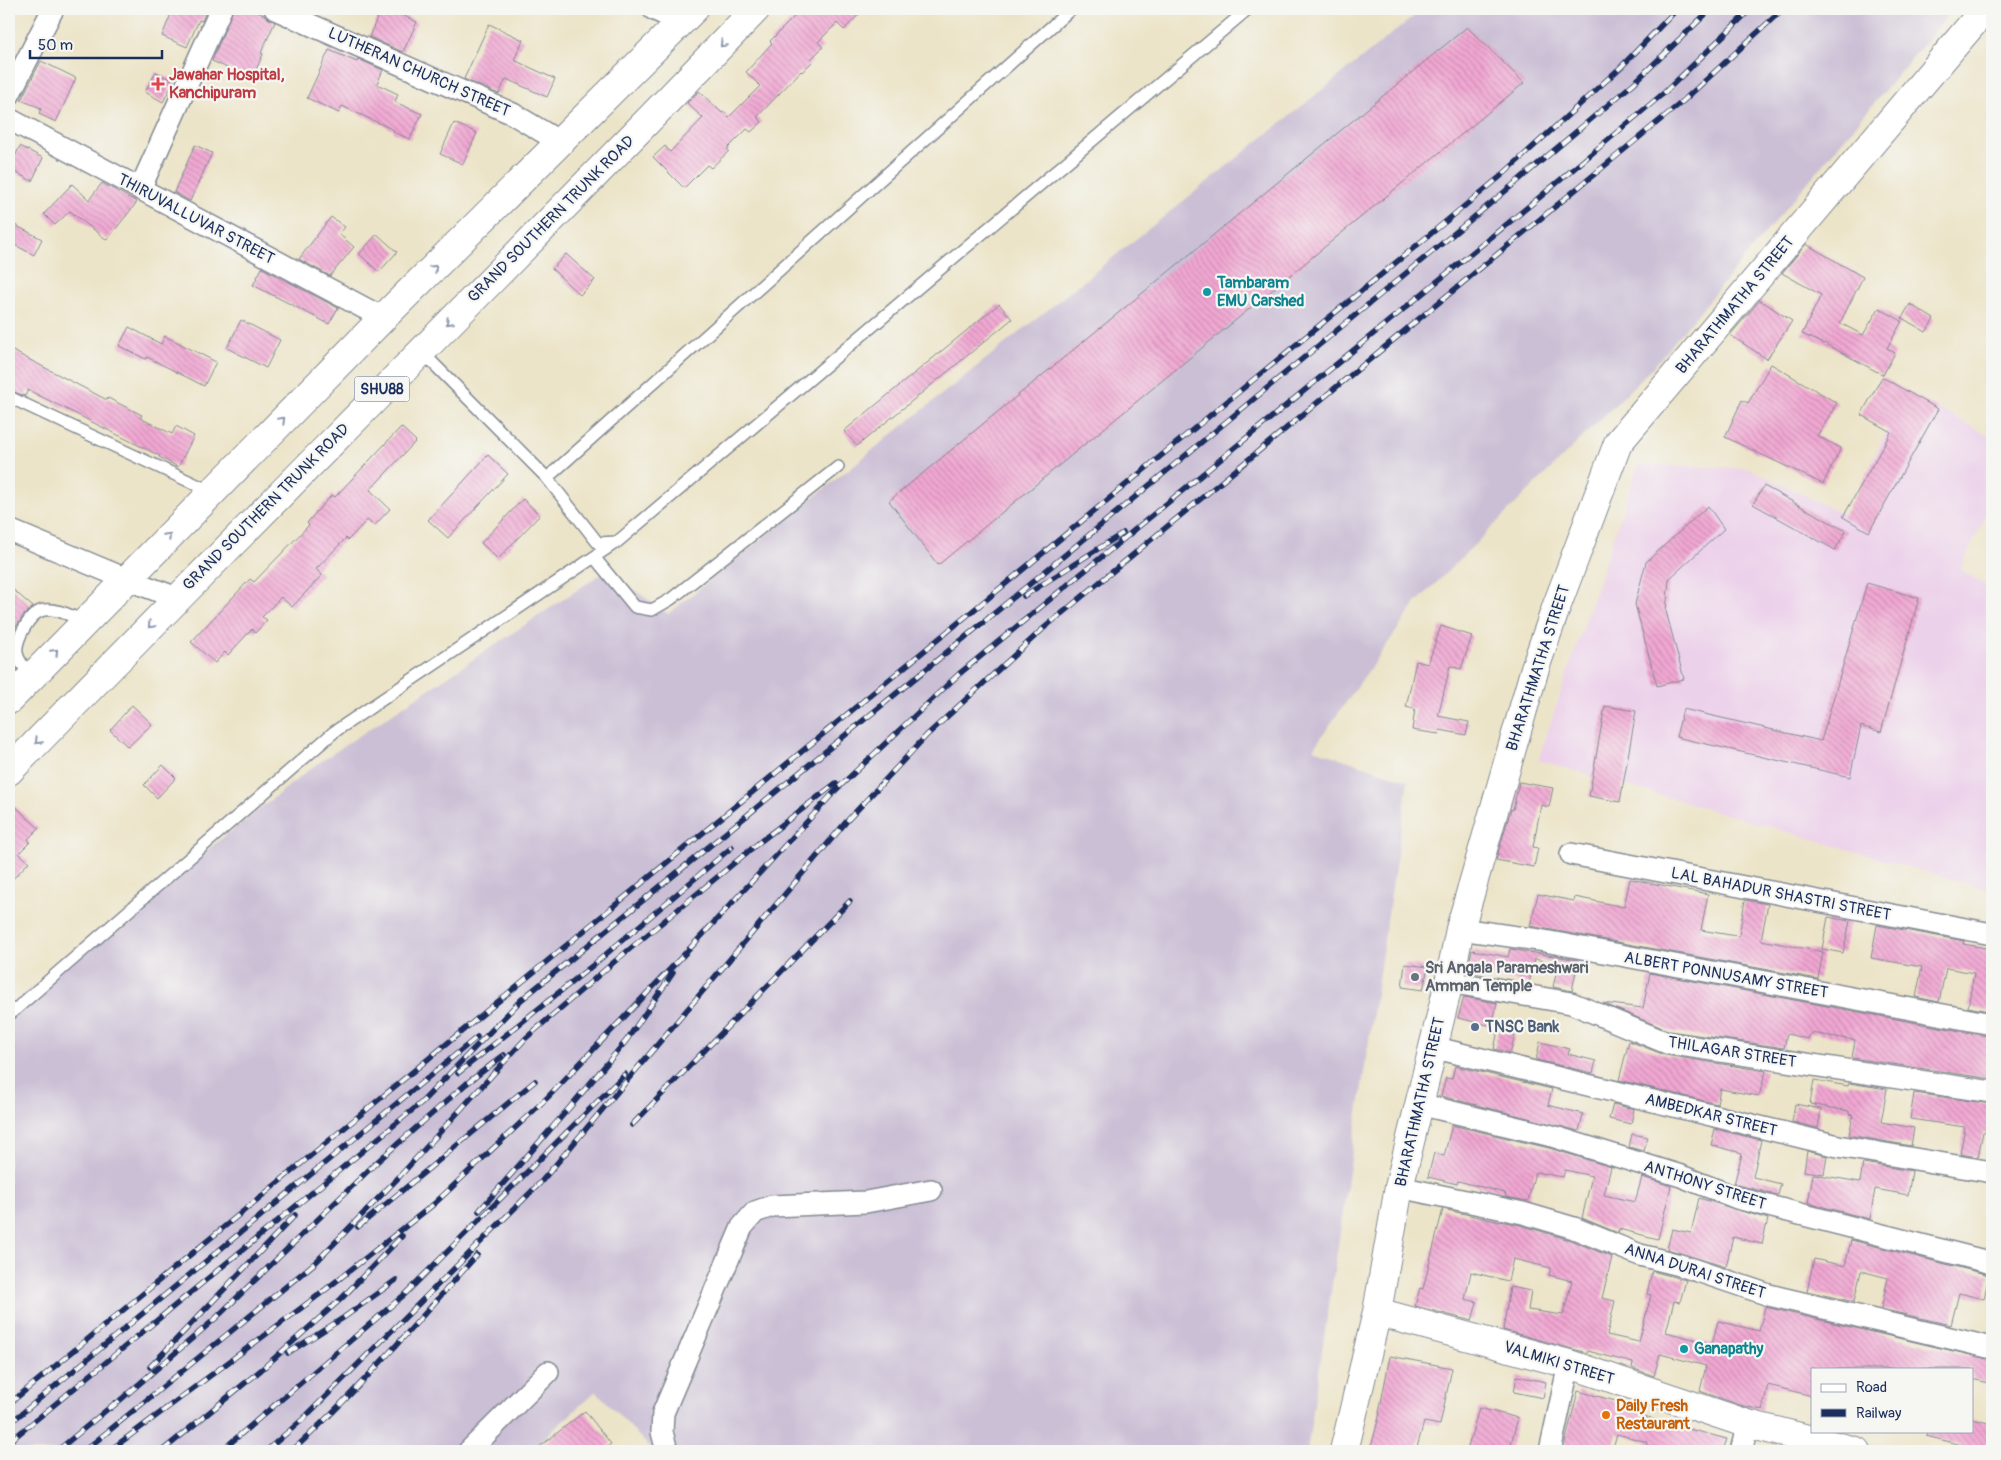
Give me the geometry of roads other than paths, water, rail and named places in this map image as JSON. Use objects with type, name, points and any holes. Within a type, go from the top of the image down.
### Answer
[{"type":"street","points":[[9,95],[53,9]]},
{"type":"street","points":[[140,189],[221,9]]},
{"type":"street","name":"LUTHERAN CHURCH STREET","points":[[275,9],[513,114],[560,142]]},
{"type":"street","points":[[653,9],[688,15]]},
{"type":"street","name":"GRAND SOUTHERN TRUNK ROAD","points":[[9,771],[420,351],[604,168],[756,9]]},
{"type":"street","name":"BHARATHMATHA STREET","points":[[1344,1451],[1376,1312],[1399,1187],[1460,930],[1535,668],[1618,443],[1984,9]]},
{"type":"street","name":"SHU88","points":[[9,700],[383,318],[688,15]]},
{"type":"street","name":"THIRUVALLUVAR STREET","points":[[9,119],[383,318]]},
{"type":"street","points":[[9,530],[126,579],[177,598]]},
{"type":"street","name":"LAL BAHADUR SHASTRI STREET","points":[[1571,854],[1992,934]]},
{"type":"street","name":"ALBERT PONNUSAMY STREET","points":[[1460,930],[1539,940],[1992,1024]]},
{"type":"street","name":"THILAGAR STREET","points":[[1449,982],[1571,1003],[1667,1043],[1992,1092]]},
{"type":"street","name":"AMBEDKAR STREET","points":[[1432,1047],[1838,1146],[1992,1172]]},
{"type":"street","name":"ANTHONY STREET","points":[[1420,1104],[1552,1136],[1681,1176],[1737,1198],[1992,1263]]},
{"type":"street","name":"ANNA DURAI STREET","points":[[1399,1187],[1524,1212],[1574,1228],[1640,1255],[1680,1265],[1770,1295],[1992,1348]]},
{"type":"street","points":[[667,1451],[662,1432],[663,1414],[742,1227],[755,1212],[772,1206],[866,1202],[931,1190]]},
{"type":"street","name":"VALMIKI STREET","points":[[1376,1312],[1569,1364],[1748,1424],[1856,1451]]},
{"type":"street","points":[[1550,1451],[1569,1364]]},
{"type":"street","points":[[470,1451],[548,1372]]},
{"type":"street","points":[[1741,1451],[1748,1424]]},
{"type":"lane","points":[[548,478],[1071,9]]},
{"type":"lane","points":[[9,1016],[334,732],[617,542],[1248,9]]},
{"type":"lane","points":[[420,351],[548,478],[598,543],[617,542]]},
{"type":"lane","points":[[9,397],[212,492]]},
{"type":"lane","points":[[594,557],[635,607],[652,610],[671,599],[838,467]]},
{"type":"lane","points":[[32,676],[17,654],[17,642],[34,615],[42,610],[52,610],[85,621]]},
{"type":"railway","points":[[9,1404],[1501,176],[1621,67],[1677,9]]},
{"type":"railway","points":[[9,1442],[421,1103],[521,1000],[985,621],[1514,184],[1634,83],[1711,9]]},
{"type":"railway","points":[[109,1451],[320,1294],[434,1204],[548,1097],[695,943],[838,788],[959,674],[1540,197],[1665,92],[1751,9]]},
{"type":"railway","points":[[266,1451],[303,1419],[541,1182],[846,822],[927,735],[1044,628],[1682,102],[1783,9]]},
{"type":"railway","points":[[1024,596],[1123,533]]},
{"type":"railway","points":[[84,1451],[316,1262],[399,1177],[526,1038],[614,962],[761,841],[836,783]]},
{"type":"railway","points":[[458,1073],[592,966],[732,847]]},
{"type":"railway","points":[[632,1125],[850,901]]},
{"type":"railway","points":[[479,1211],[626,1041],[673,973]]},
{"type":"railway","points":[[9,1424],[477,1037]]},
{"type":"railway","points":[[111,1408],[216,1318],[378,1161],[466,1084],[504,1055]]},
{"type":"railway","points":[[221,1451],[404,1295],[625,1074]]},
{"type":"railway","points":[[358,1227],[535,1081]]},
{"type":"railway","points":[[150,1367],[295,1215]]},
{"type":"railway","points":[[162,1451],[261,1370],[341,1299],[402,1236]]},
{"type":"railway","points":[[292,1451],[364,1380],[477,1255]]},
{"type":"railway","points":[[288,1353],[343,1318],[396,1280]]},
{"type":"railway","points":[[57,1451],[115,1403]]},
{"type":"place","name":"Jawahar Hospital, Kanchipuram","points":[[158,84]]},
{"type":"place","name":"Tambaram EMU Carshed","points":[[1207,292]]},
{"type":"place","name":"Sri Angala Parameshwari Amman Temple","points":[[1415,977]]},
{"type":"place","name":"TNSC Bank","points":[[1475,1027]]},
{"type":"place","name":"Ganapathy","points":[[1684,1349]]},
{"type":"place","name":"Daily Fresh Restaurant","points":[[1606,1415]]}]
